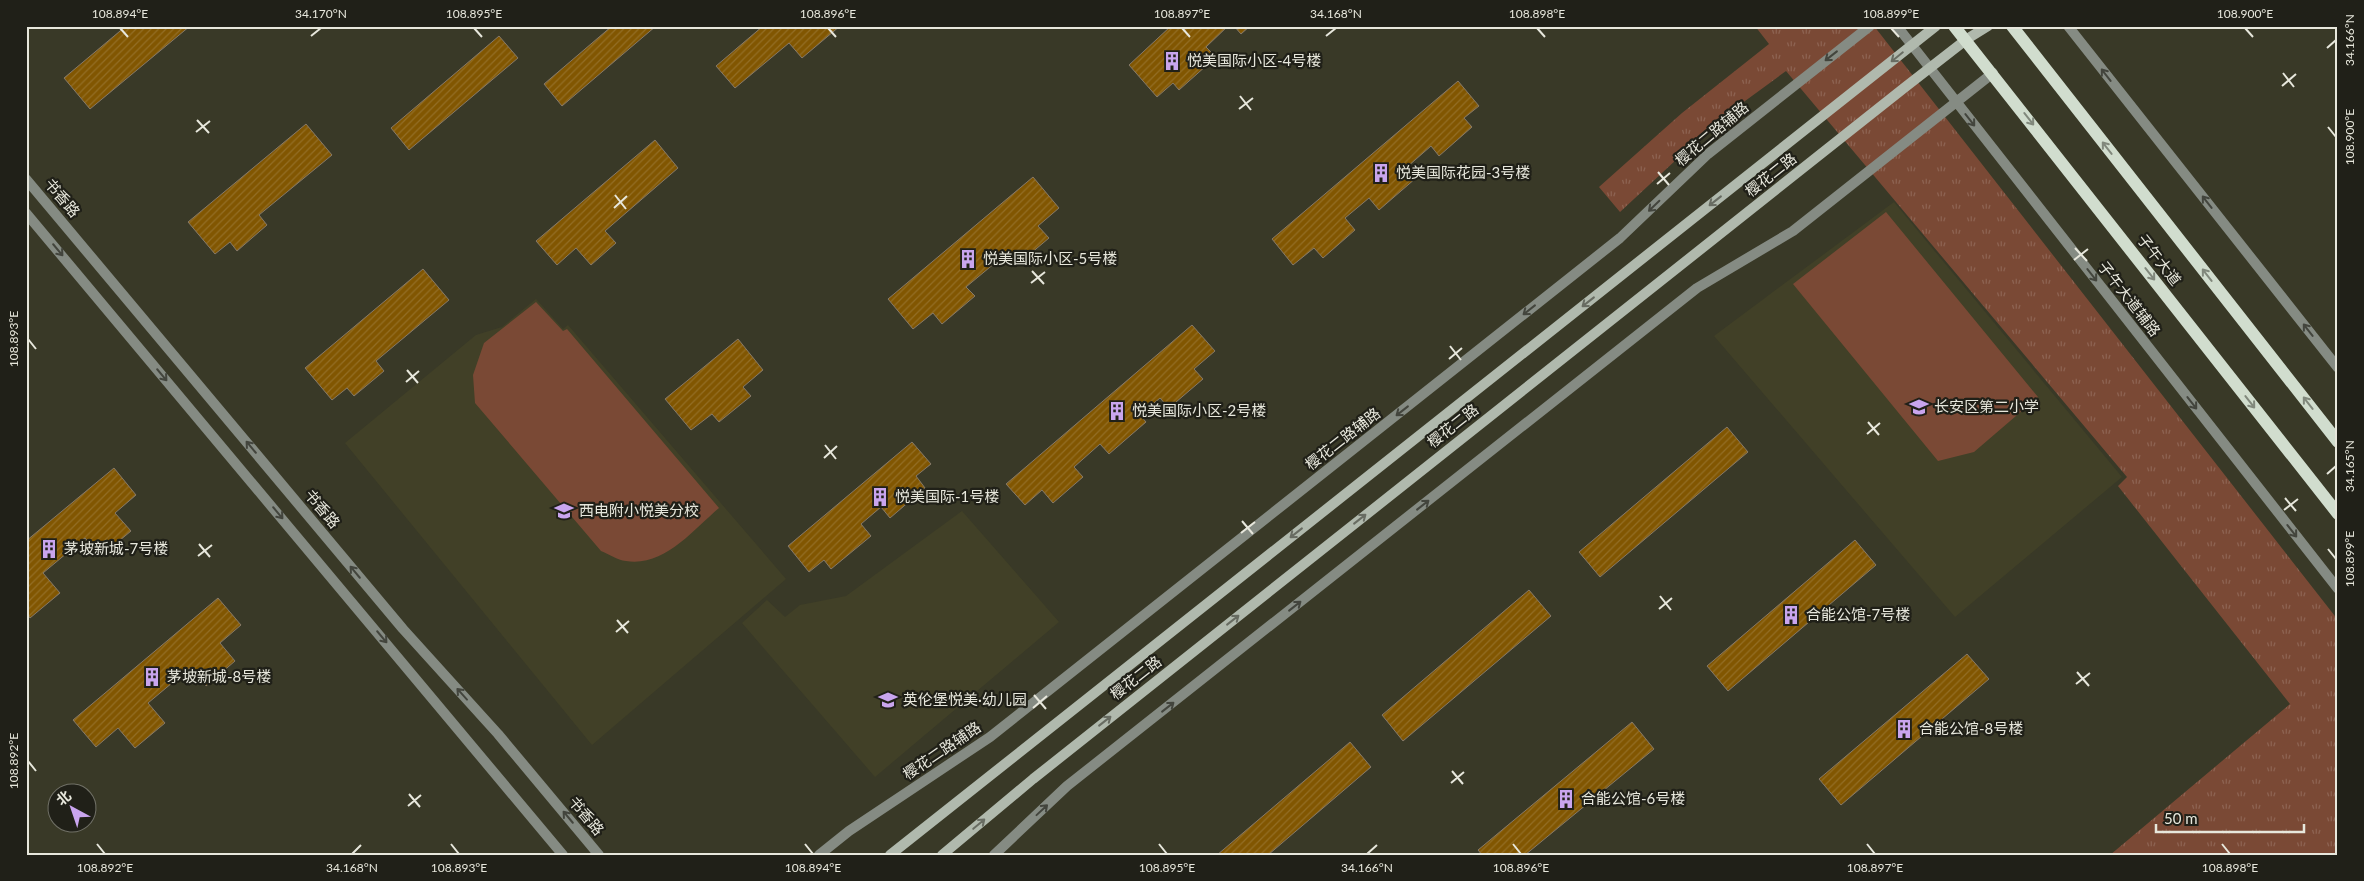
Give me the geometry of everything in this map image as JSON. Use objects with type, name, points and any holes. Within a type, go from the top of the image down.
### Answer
[{"type":"main road","name":"樱花二路","points":[[890,855],[1936,26]]},
{"type":"main road","name":"子午大道","points":[[1954,26],[1993,73],[2338,514]]},
{"type":"main road","name":"樱花二路","points":[[942,855],[1033,779],[1966,39],[1988,26]]},
{"type":"main road","name":"子午大道","points":[[2012,26],[2338,442]]},
{"type":"street","name":"樱花二路辅路","points":[[819,855],[849,831],[990,737],[1620,238],[1708,154],[1870,26]]},
{"type":"street","name":"子午大道辅路","points":[[1896,26],[2338,589]]},
{"type":"street","points":[[2068,26],[2338,368]]},
{"type":"street","points":[[994,855],[1067,786],[1697,288],[1794,231],[1993,73]]},
{"type":"street","name":"书香路","points":[[26,179],[403,629],[498,734],[599,855]]},
{"type":"street","points":[[26,213],[563,855]]},
{"type":"shaded area","name":"长安区第二小学","points":[[1894,202],[2122,477],[1955,617],[1714,336]]},
{"type":"shaded area","name":"西电附小悦美分校","points":[[536,299],[563,329],[568,325],[786,579],[592,745],[345,443],[476,335],[502,327]]},
{"type":"shaded area","name":"英伦堡悦美·幼儿园","points":[[962,511],[1059,622],[875,777],[742,623],[767,600],[785,617],[800,605],[846,596]]},
{"type":"green space","points":[[1755,26],[1874,26],[2338,620],[2338,855],[2110,855],[2290,704],[2118,486],[2127,477],[1786,71],[1719,120],[1620,212],[1599,187],[1682,113],[1769,44]]},
{"type":"green space","points":[[1886,212],[2038,397],[1974,452],[1938,461],[1793,284]]},
{"type":"green space","points":[[536,302],[563,331],[567,329],[719,508],[688,536],[665,553],[640,561],[626,561],[601,551],[475,403],[473,375],[484,343]]},
{"type":"building","points":[[126,26],[190,26],[90,109],[64,78]]},
{"type":"building","points":[[612,26],[656,26],[562,106],[544,84]]},
{"type":"building","points":[[763,26],[840,26],[802,58],[789,43],[735,88],[716,66]]},
{"type":"building","name":"悦美国际小区-4号楼","points":[[1171,26],[1228,26],[1206,47],[1216,57],[1179,90],[1173,83],[1157,97],[1129,65]]},
{"type":"building","name":"悦美国际小区-4号楼","points":[[1234,26],[1250,26],[1241,34]]},
{"type":"building","points":[[499,36],[518,58],[409,150],[391,128]]},
{"type":"building","name":"悦美国际花园-3号楼","points":[[1458,81],[1479,106],[1464,118],[1472,127],[1439,156],[1431,146],[1407,167],[1416,178],[1379,210],[1369,198],[1345,218],[1355,230],[1323,258],[1314,248],[1293,265],[1272,239]]},
{"type":"building","points":[[306,124],[332,155],[259,215],[267,225],[237,251],[230,242],[215,254],[188,222]]},
{"type":"building","points":[[655,140],[678,168],[605,231],[616,243],[591,265],[576,248],[557,265],[536,241]]},
{"type":"building","name":"悦美国际小区-5号楼","points":[[1033,177],[1059,208],[1038,226],[1049,238],[1017,265],[1007,253],[966,287],[975,296],[942,324],[933,313],[913,329],[888,299]]},
{"type":"building","points":[[423,269],[449,300],[376,361],[384,371],[354,396],[347,388],[332,400],[305,368]]},
{"type":"building","name":"悦美国际小区-2号楼","points":[[1192,325],[1215,351],[1194,369],[1203,379],[1169,408],[1160,398],[1140,415],[1146,422],[1109,454],[1100,444],[1074,467],[1083,477],[1053,503],[1042,490],[1025,505],[1006,484]]},
{"type":"building","points":[[738,339],[763,370],[743,387],[751,396],[719,422],[712,414],[691,430],[665,399]]},
{"type":"building","points":[[1727,427],[1748,452],[1600,577],[1579,552]]},
{"type":"building","name":"悦美国际-1号楼","points":[[912,442],[931,464],[916,476],[925,488],[890,518],[881,507],[861,524],[871,536],[831,569],[824,560],[809,572],[788,546]]},
{"type":"building","name":"茅坡新城-7号楼","points":[[114,468],[136,495],[115,513],[131,531],[101,556],[85,538],[43,573],[60,593],[30,618],[26,613],[26,541]]},
{"type":"building","name":"合能公馆-7号楼","points":[[1855,540],[1876,565],[1728,691],[1707,666]]},
{"type":"building","points":[[1529,590],[1551,616],[1403,741],[1382,715]]},
{"type":"building","name":"茅坡新城-8号楼","points":[[218,598],[241,625],[220,643],[235,661],[206,686],[190,668],[148,703],[165,723],[135,748],[118,728],[96,747],[73,720]]},
{"type":"building","name":"合能公馆-8号楼","points":[[1967,654],[1989,679],[1841,805],[1819,779]]},
{"type":"building","name":"合能公馆-6号楼","points":[[1632,722],[1654,749],[1525,855],[1482,855],[1478,850]]},
{"type":"building","points":[[1350,742],[1371,767],[1268,855],[1217,855]]},
{"type":"place","name":"悦美国际小区-4号楼","points":[[1172,61]]},
{"type":"place","name":"悦美国际花园-3号楼","points":[[1381,173]]},
{"type":"place","name":"悦美国际小区-5号楼","points":[[968,259]]},
{"type":"place","name":"长安区第二小学","points":[[1919,407]]},
{"type":"place","name":"悦美国际小区-2号楼","points":[[1117,411]]},
{"type":"place","name":"悦美国际-1号楼","points":[[880,497]]},
{"type":"place","name":"西电附小悦美分校","points":[[564,511]]},
{"type":"place","name":"茅坡新城-7号楼","points":[[49,549]]},
{"type":"place","name":"合能公馆-7号楼","points":[[1791,615]]},
{"type":"place","name":"茅坡新城-8号楼","points":[[152,677]]},
{"type":"place","name":"英伦堡悦美·幼儿园","points":[[888,700]]},
{"type":"place","name":"合能公馆-8号楼","points":[[1904,729]]},
{"type":"place","name":"合能公馆-6号楼","points":[[1566,799]]}]
